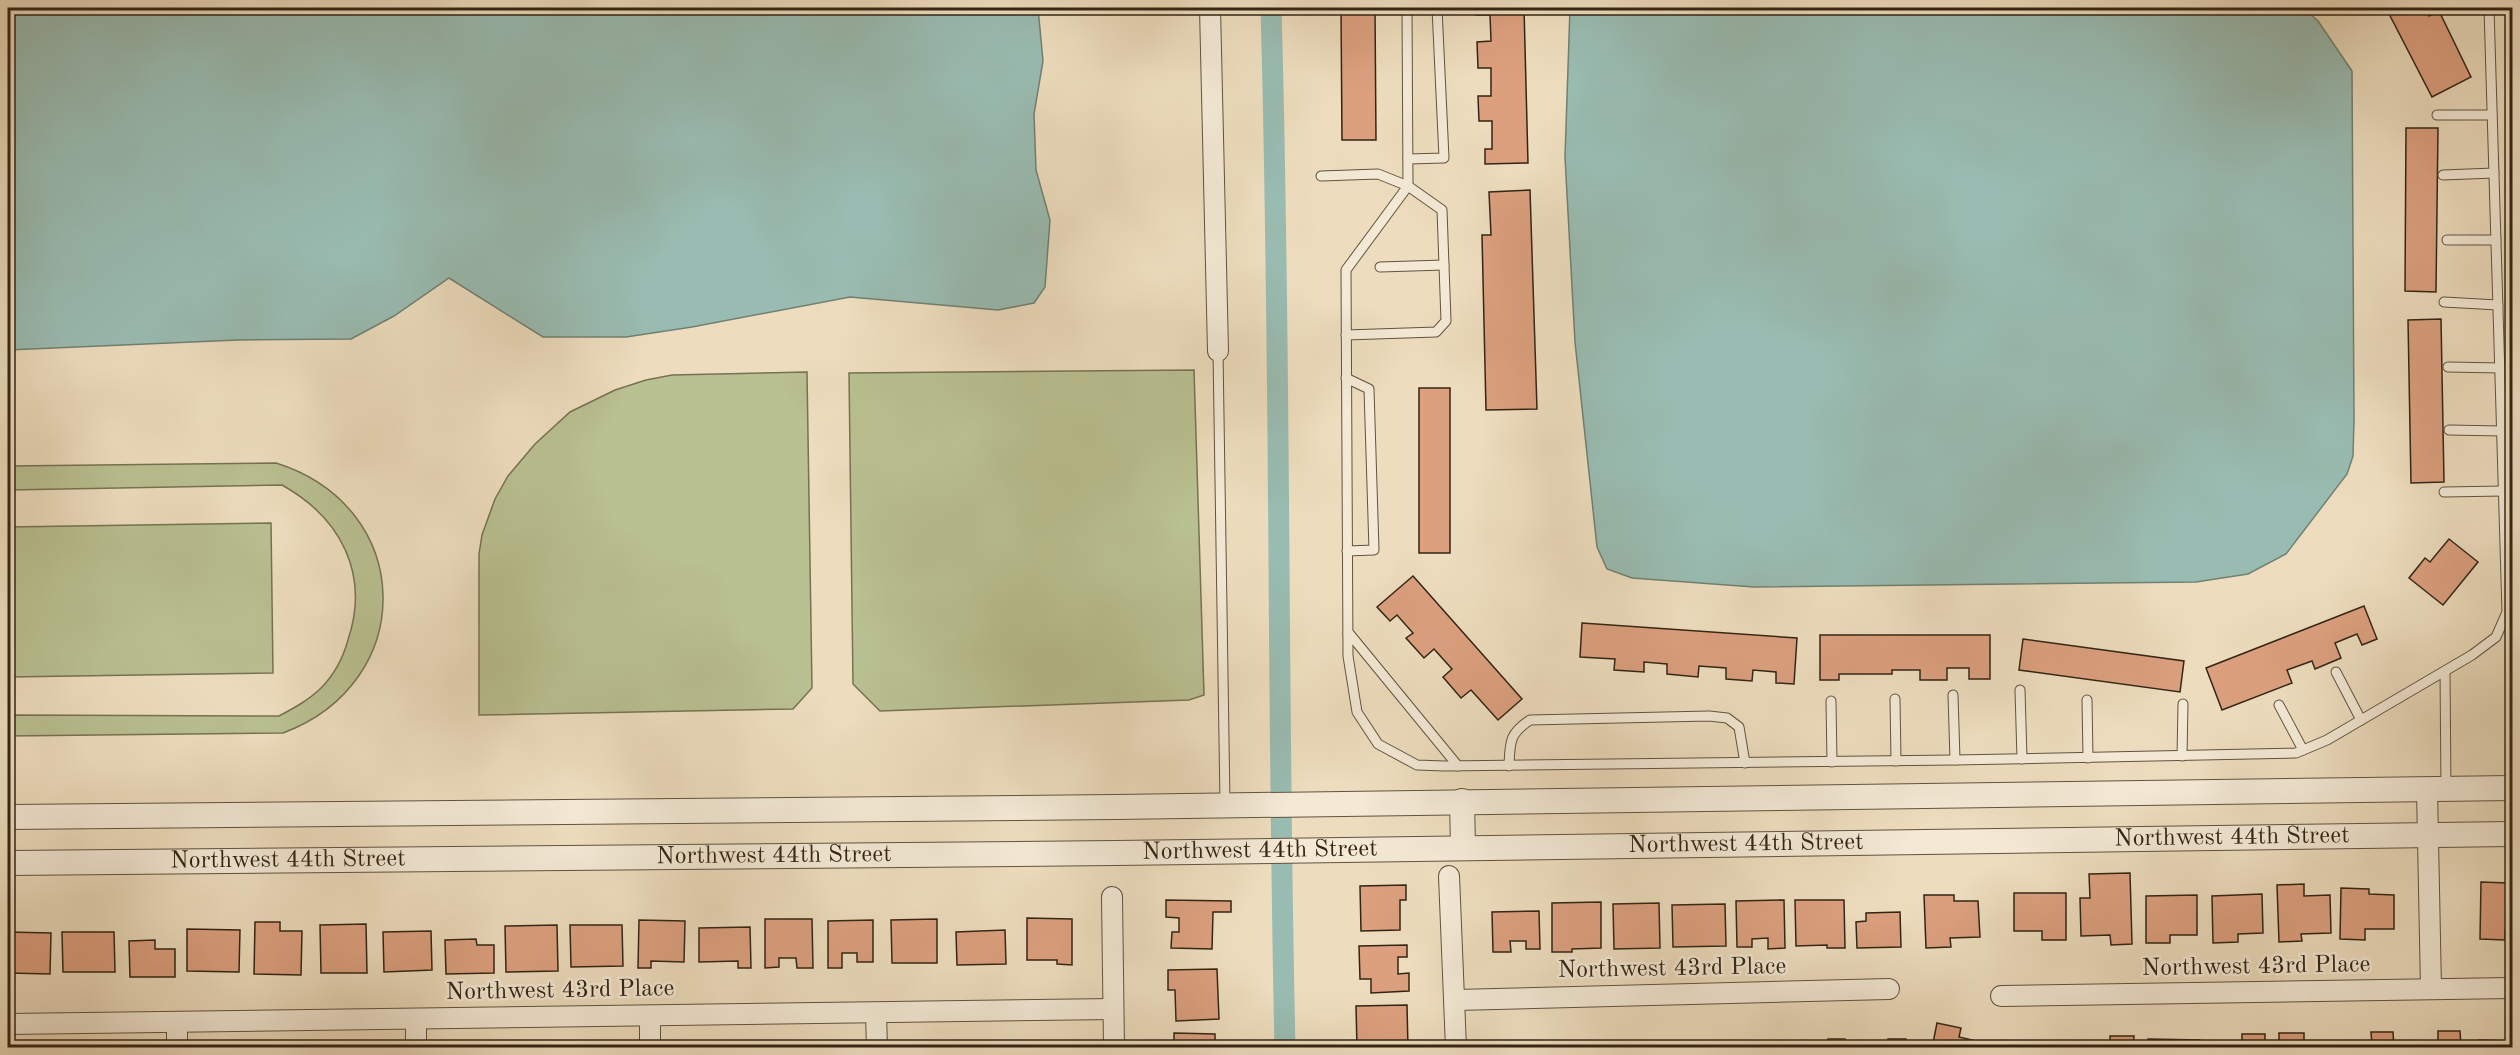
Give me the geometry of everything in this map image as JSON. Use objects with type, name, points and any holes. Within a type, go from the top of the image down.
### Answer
[{"type":"street","points":[[1210,8],[1218,351]]},
{"type":"street","name":"Northwest 44th Street","points":[[8,817],[2512,788]]},
{"type":"street","points":[[2431,989],[2428,835],[2437,789]]},
{"type":"street","points":[[1462,801],[1464,848]]},
{"type":"street","name":"Northwest 44th Street","points":[[8,863],[1464,848],[2512,834]]},
{"type":"street","points":[[1449,876],[1456,1000],[1456,1047]]},
{"type":"street","points":[[1112,897],[1114,1047]]},
{"type":"street","name":"Northwest 43rd Place","points":[[2001,996],[2512,988]]},
{"type":"street","name":"Northwest 43rd Place","points":[[1456,1000],[1889,989]]},
{"type":"street","name":"Northwest 43rd Place","points":[[8,1024],[1113,1009]]},
{"type":"street","points":[[876,1013],[877,1047]]},
{"type":"street","points":[[650,1016],[650,1047]]},
{"type":"street","points":[[416,1019],[416,1047]]},
{"type":"street","points":[[177,1022],[177,1047]]},
{"type":"lane","points":[[1407,8],[1408,186],[1346,270],[1348,656],[1358,712],[1378,744],[1417,765],[1458,766],[1832,762],[2296,753],[2327,740],[2445,671],[2496,637],[2507,612],[2489,8]]},
{"type":"lane","points":[[1408,159],[1444,158],[1437,8]]},
{"type":"lane","points":[[2437,115],[2492,115]]},
{"type":"lane","points":[[2443,175],[2494,172]]},
{"type":"lane","points":[[1321,176],[1378,174],[1408,186],[1442,210],[1446,321],[1436,332],[1346,335]]},
{"type":"lane","points":[[2447,240],[2496,240]]},
{"type":"lane","points":[[1380,267],[1444,265]]},
{"type":"lane","points":[[2445,302],[2498,305]]},
{"type":"lane","points":[[1218,351],[1225,804]]},
{"type":"lane","points":[[2448,367],[2500,368]]},
{"type":"lane","points":[[1346,378],[1370,389],[1374,550],[1347,551]]},
{"type":"lane","points":[[2449,430],[2502,431]]},
{"type":"lane","points":[[2445,492],[2504,491]]},
{"type":"lane","points":[[1348,632],[1458,766]]},
{"type":"lane","points":[[2437,789],[2445,671]]},
{"type":"lane","points":[[2336,672],[2361,720]]},
{"type":"lane","points":[[2020,690],[2022,759]]},
{"type":"lane","points":[[1953,695],[1955,760]]},
{"type":"lane","points":[[1894,699],[1896,761]]},
{"type":"lane","points":[[2087,700],[2088,758]]},
{"type":"lane","points":[[1831,701],[1832,762]]},
{"type":"lane","points":[[2182,756],[2183,704]]},
{"type":"lane","points":[[2279,705],[2302,750]]},
{"type":"lane","points":[[1509,766],[1510,741],[1518,728],[1530,720],[1709,716],[1727,718],[1739,727],[1745,763]]},
{"type":"green space","points":[[1194,370],[1204,695],[1189,700],[880,711],[853,684],[849,373]]},
{"type":"green space","points":[[807,372],[812,688],[793,709],[479,715],[479,554],[482,535],[495,499],[508,476],[535,444],[570,412],[615,390],[646,380],[672,375]]},
{"type":"green space","points":[[276,463],[322,485],[355,517],[376,554],[383,595],[377,637],[359,675],[327,709],[283,733],[8,736],[8,715],[279,716],[296,707],[321,688],[338,666],[344,653],[354,616],[355,593],[352,571],[335,531],[303,498],[282,485],[8,490],[8,466]]},
{"type":"green space","points":[[271,523],[273,673],[8,677],[8,527]]},
{"type":"water","points":[[8,8],[1038,8],[1043,61],[1034,114],[1036,170],[1050,220],[1045,287],[1034,303],[998,310],[850,297],[626,337],[543,337],[449,278],[394,316],[351,339],[238,340],[8,350]]},
{"type":"water","points":[[1570,8],[2303,8],[2318,21],[2352,71],[2354,419],[2353,456],[2347,474],[2286,554],[2248,574],[2196,582],[1754,587],[1632,578],[1607,569],[1597,547],[1575,342],[1565,157]]},
{"type":"building","points":[[1341,8],[1375,8],[1376,140],[1342,140]]},
{"type":"building","points":[[1476,8],[1524,8],[1528,163],[1485,164],[1485,149],[1492,149],[1492,121],[1479,121],[1478,96],[1491,96],[1491,68],[1478,68],[1477,42],[1491,41],[1490,15],[1476,15]]},
{"type":"building","points":[[2386,8],[2425,8],[2429,16],[2439,11],[2471,77],[2432,97]]},
{"type":"building","points":[[2406,128],[2438,128],[2436,292],[2405,291]]},
{"type":"building","points":[[1530,190],[1537,409],[1486,410],[1482,235],[1491,235],[1489,192]]},
{"type":"building","points":[[2441,319],[2444,482],[2411,483],[2408,320]]},
{"type":"building","points":[[1419,388],[1450,388],[1450,553],[1419,553]]},
{"type":"building","points":[[2449,539],[2478,562],[2443,605],[2409,578],[2425,558],[2430,562]]},
{"type":"building","points":[[1413,576],[1522,699],[1498,720],[1471,690],[1461,698],[1443,677],[1452,669],[1434,649],[1424,658],[1406,638],[1413,633],[1397,615],[1390,621],[1377,607]]},
{"type":"building","points":[[2364,606],[2377,639],[2362,645],[2357,634],[2335,643],[2341,658],[2315,669],[2312,661],[2287,670],[2292,683],[2222,710],[2206,668]]},
{"type":"building","points":[[1582,623],[1797,638],[1794,684],[1776,683],[1776,672],[1753,670],[1752,681],[1726,679],[1726,668],[1699,666],[1698,677],[1667,674],[1667,664],[1644,662],[1644,672],[1614,670],[1615,659],[1580,657]]},
{"type":"building","points":[[1820,635],[1990,635],[1990,679],[1969,679],[1969,668],[1947,668],[1947,680],[1920,680],[1920,670],[1892,670],[1892,674],[1839,674],[1839,680],[1820,680]]},
{"type":"building","points":[[2023,639],[2184,661],[2180,692],[2019,670]]},
{"type":"building","points":[[2130,873],[2132,944],[2111,945],[2110,935],[2081,936],[2080,898],[2090,898],[2089,874]]},
{"type":"building","points":[[2481,882],[2508,883],[2508,892],[2512,892],[2512,930],[2505,930],[2505,940],[2480,939]]},
{"type":"building","points":[[2304,884],[2304,896],[2330,895],[2331,933],[2301,934],[2302,941],[2279,942],[2277,885]]},
{"type":"building","points":[[1406,885],[1406,900],[1400,900],[1400,930],[1361,931],[1360,886]]},
{"type":"building","points":[[2341,888],[2369,889],[2369,894],[2394,895],[2394,929],[2365,929],[2365,940],[2340,939]]},
{"type":"building","points":[[2014,893],[2066,893],[2066,940],[2042,940],[2042,931],[2014,931]]},
{"type":"building","points":[[2262,894],[2263,933],[2238,934],[2238,942],[2213,943],[2212,896]]},
{"type":"building","points":[[1924,895],[1954,895],[1954,901],[1978,901],[1980,937],[1950,938],[1951,947],[1926,948]]},
{"type":"building","points":[[2197,895],[2197,935],[2170,935],[2170,943],[2146,943],[2146,896]]},
{"type":"building","points":[[1166,900],[1231,901],[1231,912],[1213,912],[1212,949],[1171,948],[1172,932],[1179,932],[1179,918],[1166,917]]},
{"type":"building","points":[[1784,900],[1785,948],[1768,949],[1768,938],[1752,939],[1752,947],[1737,947],[1736,901]]},
{"type":"building","points":[[1795,900],[1844,900],[1845,948],[1827,948],[1827,945],[1796,946]]},
{"type":"building","points":[[1601,902],[1601,948],[1552,952],[1552,903]]},
{"type":"building","points":[[1659,903],[1660,948],[1614,949],[1613,904]]},
{"type":"building","points":[[1725,904],[1726,946],[1673,947],[1672,905]]},
{"type":"building","points":[[1539,911],[1540,949],[1526,949],[1526,941],[1510,941],[1511,952],[1493,952],[1492,912]]},
{"type":"building","points":[[1900,912],[1901,947],[1857,948],[1856,922],[1866,921],[1866,913]]},
{"type":"building","points":[[1027,918],[1072,919],[1072,965],[1057,964],[1057,960],[1027,960]]},
{"type":"building","points":[[765,919],[812,919],[813,968],[797,968],[796,958],[779,958],[779,967],[765,968]]},
{"type":"building","points":[[937,919],[937,963],[892,963],[891,920]]},
{"type":"building","points":[[639,920],[685,921],[684,962],[651,961],[651,968],[638,968]]},
{"type":"building","points":[[873,920],[873,962],[857,962],[857,953],[842,953],[842,968],[828,968],[828,921]]},
{"type":"building","points":[[255,922],[280,922],[280,931],[302,931],[301,975],[254,974]]},
{"type":"building","points":[[366,924],[367,973],[321,973],[320,925]]},
{"type":"building","points":[[557,925],[558,971],[506,972],[505,926]]},
{"type":"building","points":[[570,925],[622,925],[623,966],[571,967]]},
{"type":"building","points":[[750,927],[751,968],[738,968],[738,961],[699,962],[699,928]]},
{"type":"building","points":[[187,929],[240,930],[239,972],[187,971]]},
{"type":"building","points":[[1005,930],[1006,964],[957,965],[956,932]]},
{"type":"building","points":[[431,931],[432,970],[384,972],[383,932]]},
{"type":"building","points":[[8,932],[51,933],[50,974],[8,973]]},
{"type":"building","points":[[62,932],[114,932],[115,972],[63,972]]},
{"type":"building","points":[[476,939],[477,945],[494,945],[494,973],[446,974],[445,940]]},
{"type":"building","points":[[155,940],[155,949],[175,949],[175,977],[130,977],[129,941]]},
{"type":"building","points":[[1407,945],[1407,957],[1398,957],[1398,974],[1409,973],[1409,991],[1371,993],[1371,979],[1360,979],[1359,946]]},
{"type":"building","points":[[1217,969],[1219,1019],[1176,1021],[1175,990],[1168,990],[1168,970]]},
{"type":"building","points":[[1407,1005],[1408,1048],[1357,1048],[1356,1006]]},
{"type":"building","points":[[1937,1023],[1961,1028],[1959,1037],[1985,1043],[1985,1048],[1932,1048]]},
{"type":"building","points":[[2509,1030],[2512,1030],[2512,1048],[2479,1048],[2479,1040],[2509,1041]]},
{"type":"building","points":[[2438,1031],[2460,1031],[2461,1048],[2408,1048],[2408,1041],[2438,1041]]},
{"type":"building","points":[[2371,1032],[2393,1032],[2394,1048],[2341,1048],[2372,1045]]},
{"type":"building","points":[[1174,1033],[1215,1034],[1215,1048],[1174,1048]]},
{"type":"building","points":[[2279,1033],[2304,1033],[2304,1041],[2330,1041],[2330,1048],[2279,1048]]},
{"type":"building","points":[[2242,1034],[2265,1034],[2265,1048],[2212,1048],[2212,1044],[2242,1043]]},
{"type":"building","points":[[2110,1036],[2134,1036],[2133,1048],[2081,1048],[2081,1045],[2110,1046]]},
{"type":"building","points":[[1828,1039],[1845,1039],[1846,1048],[1828,1048]]},
{"type":"building","points":[[1888,1039],[1906,1039],[1906,1048],[1888,1048]]},
{"type":"building","points":[[2148,1039],[2200,1040],[2200,1048],[2148,1048]]},
{"type":"building","points":[[1740,1041],[1754,1041],[1754,1048],[1740,1048]]},
{"type":"building","points":[[1813,1041],[1813,1048],[1799,1048],[1799,1042]]},
{"type":"building","points":[[1859,1041],[1872,1041],[1872,1048],[1859,1048]]},
{"type":"building","points":[[1629,1042],[1629,1048],[1615,1048],[1615,1043]]},
{"type":"building","points":[[1674,1042],[1726,1043],[1726,1048],[1674,1048]]},
{"type":"building","points":[[1493,1044],[1545,1045],[1545,1048],[1493,1048]]},
{"type":"building","points":[[2017,1044],[2069,1045],[2069,1048],[2017,1048]]},
{"type":"waterway","points":[[1271,8],[1285,1048]]}]
